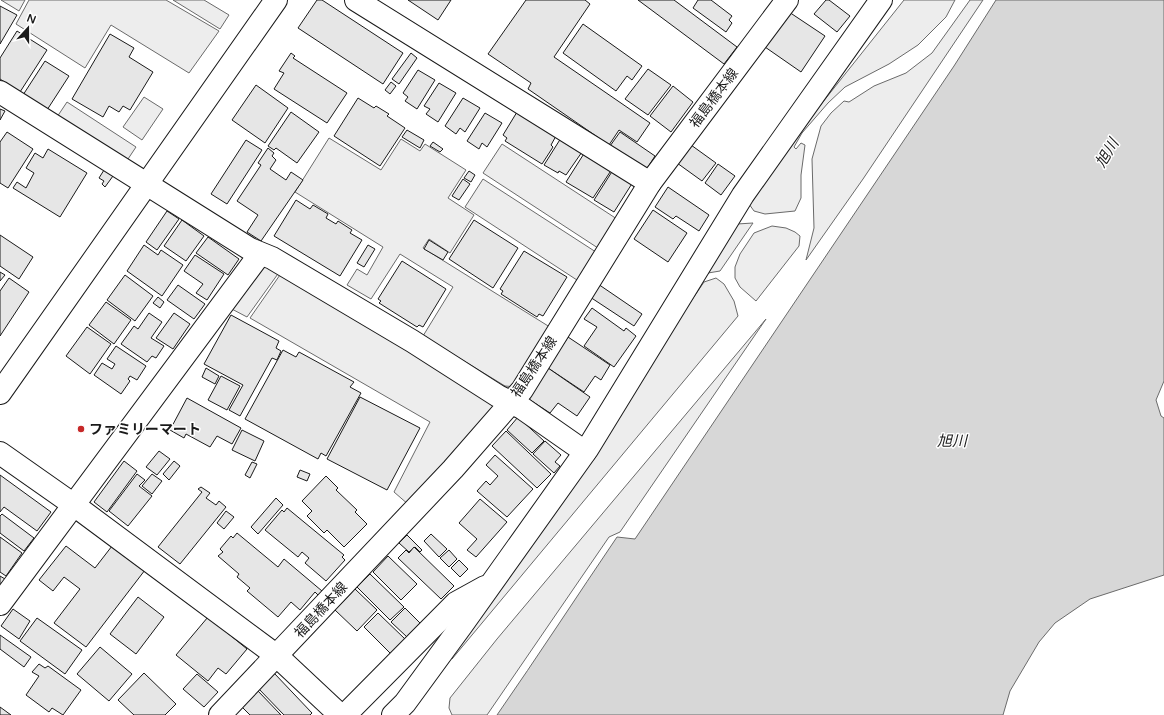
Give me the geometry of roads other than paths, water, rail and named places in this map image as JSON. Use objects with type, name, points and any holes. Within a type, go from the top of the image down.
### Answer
[{"type":"street","points":[[0,393],[148,185],[276,0]]},
{"type":"street","points":[[356,0],[650,183]]},
{"type":"street","name":"福島橋本線","points":[[220,715],[453,469],[522,390],[650,183],[786,0]]},
{"type":"street","points":[[393,715],[405,703],[585,452],[743,195],[881,0]]},
{"type":"street","points":[[0,92],[260,254],[272,258],[522,408],[585,452]]},
{"type":"street","points":[[0,604],[260,254]]},
{"type":"street","points":[[0,453],[74,505],[277,656],[340,715]]},
{"type":"street","points":[[345,715],[456,603],[492,583]]},
{"type":"water","name":"旭川","points":[[996,0],[1164,0],[1164,381],[1156,400],[1161,416],[1164,418],[1164,575],[1090,599],[1055,623],[1039,642],[1010,691],[1003,715],[497,715],[617,537],[635,539],[954,66]]},
{"type":"place","name":"ファミリーマート","points":[[81,429]]}]
